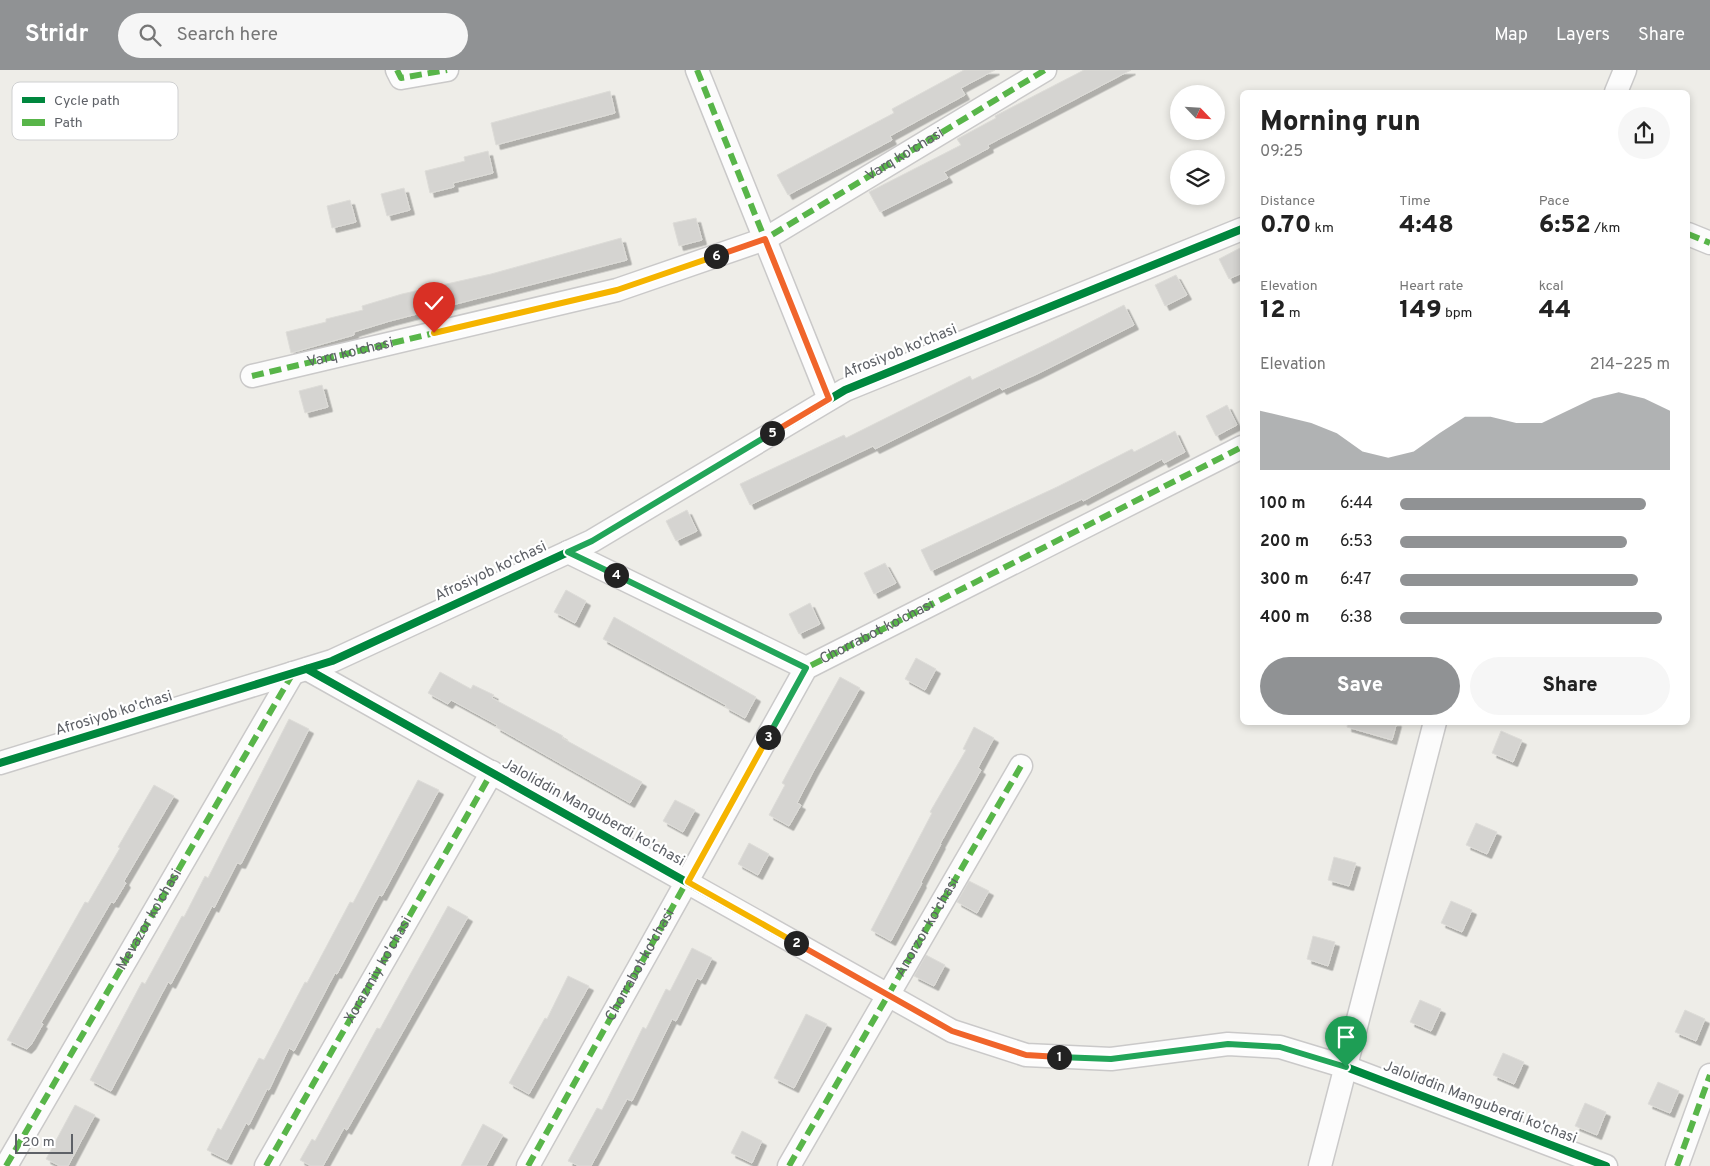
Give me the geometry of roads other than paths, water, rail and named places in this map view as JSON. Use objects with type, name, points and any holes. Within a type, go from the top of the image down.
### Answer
[{"type":"street","points":[[397,70],[401,78],[447,70]]},
{"type":"street","points":[[697,70],[829,399]]},
{"type":"street","name":"Varq ko'chasi","points":[[252,376],[617,290],[765,239],[1045,70]]},
{"type":"street","points":[[1617,90],[1625,70]]},
{"type":"street","name":"Afrosiyob ko'chasi","points":[[0,763],[332,662],[592,541],[845,390],[1240,229]]},
{"type":"street","points":[[1690,235],[1710,243]]},
{"type":"street","name":"Chorrabot ko'chasi","points":[[528,1166],[806,668],[1240,448]]},
{"type":"street","points":[[568,552],[806,668]]},
{"type":"street","name":"Jaloliddin Manguberdi ko'chasi","points":[[300,671],[492,772],[952,1031],[1026,1055],[1111,1059],[1228,1044],[1280,1047],[1346,1067],[1606,1166]]},
{"type":"street","name":"Mevazor ko'chasi","points":[[6,1166],[300,671]]},
{"type":"street","points":[[1320,1166],[1434,725]]},
{"type":"street","name":"Anorzor ko'chasi","points":[[789,1166],[1021,766]]},
{"type":"street","name":"Xorazmiy ko'chasi","points":[[266,1166],[492,772]]},
{"type":"street","points":[[1677,1166],[1710,1075]]}]
